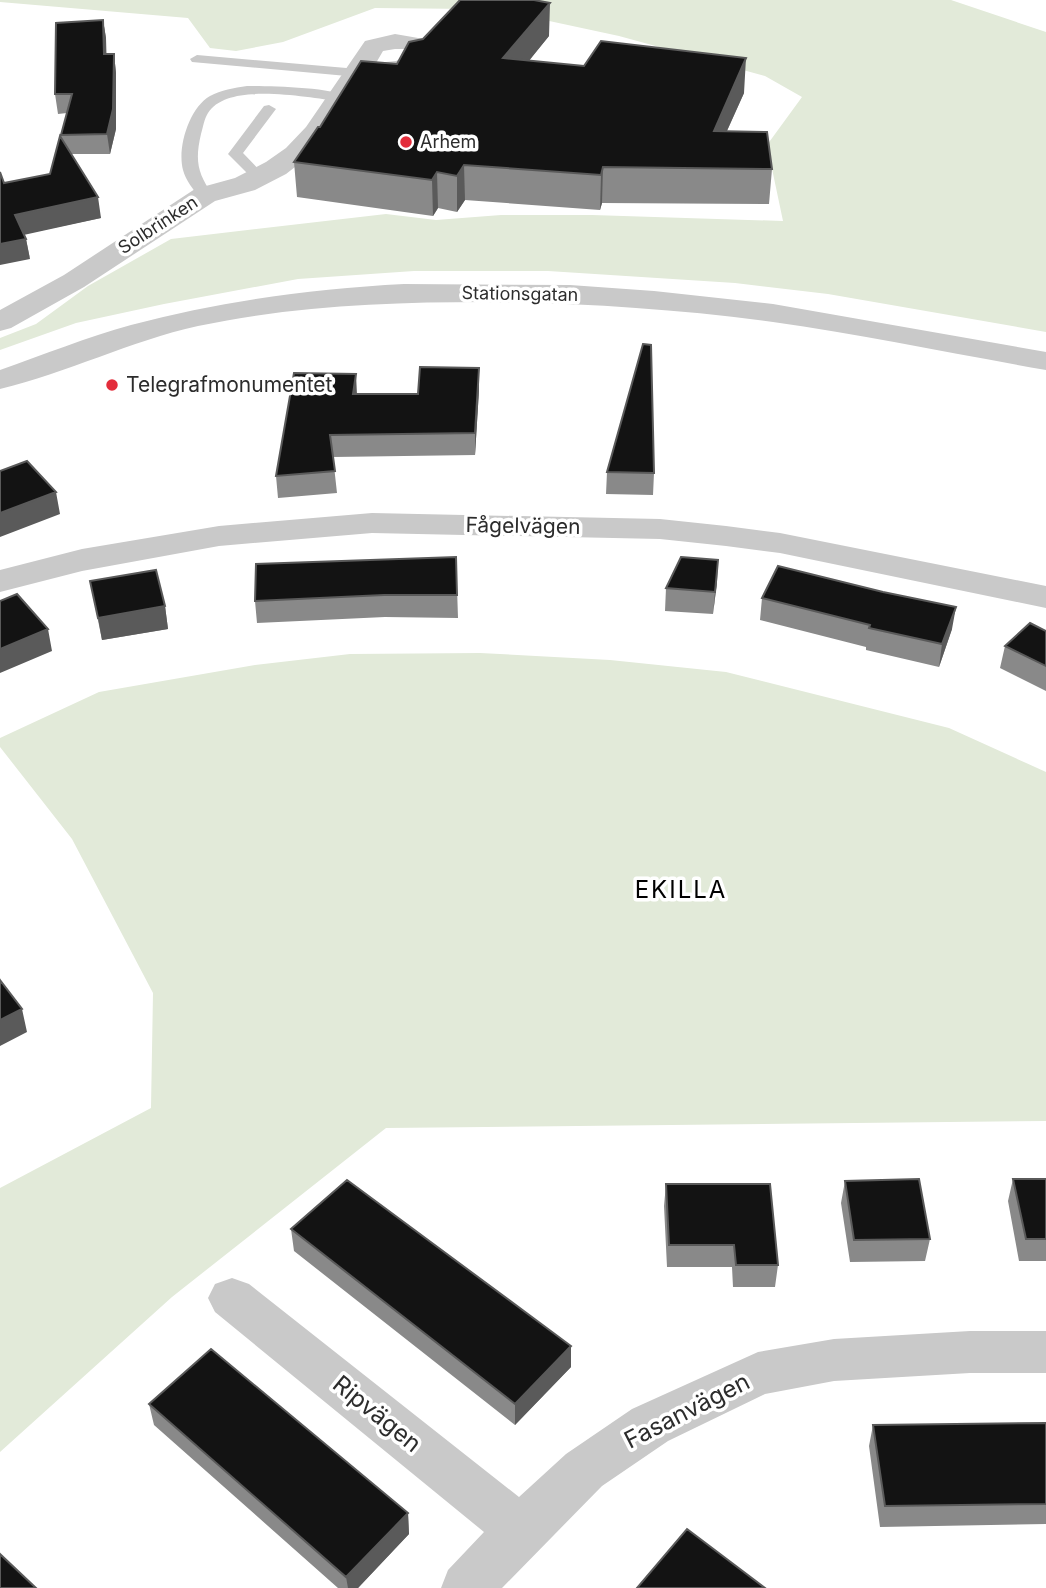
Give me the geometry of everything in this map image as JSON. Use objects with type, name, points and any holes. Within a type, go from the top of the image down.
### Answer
[{"type":"street","name":"Solbrinken","points":[[0,322],[74,281],[205,195],[245,184],[295,154],[315,133],[358,73]]},
{"type":"street","name":"Stationsgatan","points":[[0,380],[127,335],[199,317],[316,298],[404,293],[558,294],[654,300],[773,313],[1046,361]]},
{"type":"street","name":"Fågelvägen","points":[[0,581],[82,560],[219,536],[385,524],[660,529],[726,536],[780,543],[1046,597]]},
{"type":"street","name":"Ripvägen","points":[[232,1298],[521,1530]]},
{"type":"street","name":"Fasanvägen","points":[[467,1588],[521,1530],[584,1470],[650,1425],[758,1374],[834,1360],[970,1352],[1046,1352]]},
{"type":"lane","points":[[197,59],[358,73]]},
{"type":"lane","points":[[205,195],[190,176],[188,155],[202,110],[218,97],[247,89],[339,97]]},
{"type":"lane","points":[[259,177],[235,154],[269,110]]},
{"type":"green space","points":[[0,0],[951,0],[1046,32],[1046,332],[828,294],[735,283],[548,271],[414,271],[298,279],[164,304],[76,323],[0,350],[0,338],[36,324],[88,286],[171,239],[386,214],[436,220],[501,215],[592,215],[783,221],[767,145],[802,97],[765,76],[619,36],[526,16],[471,9],[375,8],[283,42],[236,51],[210,48],[188,18]]},
{"type":"green space","points":[[480,653],[610,660],[726,672],[949,728],[1046,772],[1046,1121],[386,1128],[172,1297],[0,1452],[0,1188],[151,1108],[153,993],[72,839],[0,747],[0,738],[99,692],[255,665],[350,654]]},
{"type":"building","points":[[460,0],[534,0],[550,3],[503,58],[584,66],[601,41],[746,58],[714,131],[767,132],[772,169],[603,167],[601,175],[464,165],[457,176],[437,172],[432,180],[294,162],[320,127],[361,61],[397,64],[409,42],[423,39]]},
{"type":"building","points":[[103,20],[104,54],[114,54],[113,109],[107,134],[61,135],[72,94],[55,94],[56,23]]},
{"type":"building","points":[[60,136],[98,197],[15,215],[26,239],[0,244],[0,172],[4,183],[50,174]]},
{"type":"building","points":[[643,344],[651,345],[654,473],[607,472]]},
{"type":"building","points":[[420,367],[479,368],[475,433],[330,435],[335,471],[276,476],[294,373],[356,374],[353,394],[418,394]]},
{"type":"building","points":[[27,461],[56,492],[0,513],[0,471]]},
{"type":"building","points":[[456,557],[457,595],[384,595],[255,601],[256,564]]},
{"type":"building","points":[[681,557],[718,560],[715,592],[666,588]]},
{"type":"building","points":[[778,566],[956,607],[942,644],[869,628],[870,625],[762,598]]},
{"type":"building","points":[[156,570],[165,606],[98,618],[90,581]]},
{"type":"building","points":[[17,594],[48,629],[0,649],[0,601]]},
{"type":"building","points":[[1030,623],[1046,631],[1046,666],[1005,646]]},
{"type":"building","points":[[0,980],[22,1009],[0,1020]]},
{"type":"building","points":[[919,1179],[930,1239],[854,1240],[845,1181]]},
{"type":"building","points":[[1013,1179],[1046,1179],[1046,1239],[1026,1239]]},
{"type":"building","points":[[347,1180],[571,1346],[515,1404],[291,1229]]},
{"type":"building","points":[[666,1184],[770,1184],[778,1265],[736,1265],[734,1245],[669,1245]]},
{"type":"building","points":[[211,1349],[408,1513],[346,1577],[149,1404]]},
{"type":"building","points":[[1046,1423],[1046,1504],[885,1506],[873,1425]]},
{"type":"building","points":[[687,1529],[765,1588],[637,1588]]},
{"type":"building","points":[[0,1554],[36,1588],[0,1588]]},
{"type":"place","name":"Arhem","points":[[406,142]]},
{"type":"place","name":"Telegrafmonumentet","points":[[112,385]]},
{"type":"district","name":"EKILLA","points":[[681,890]]}]
